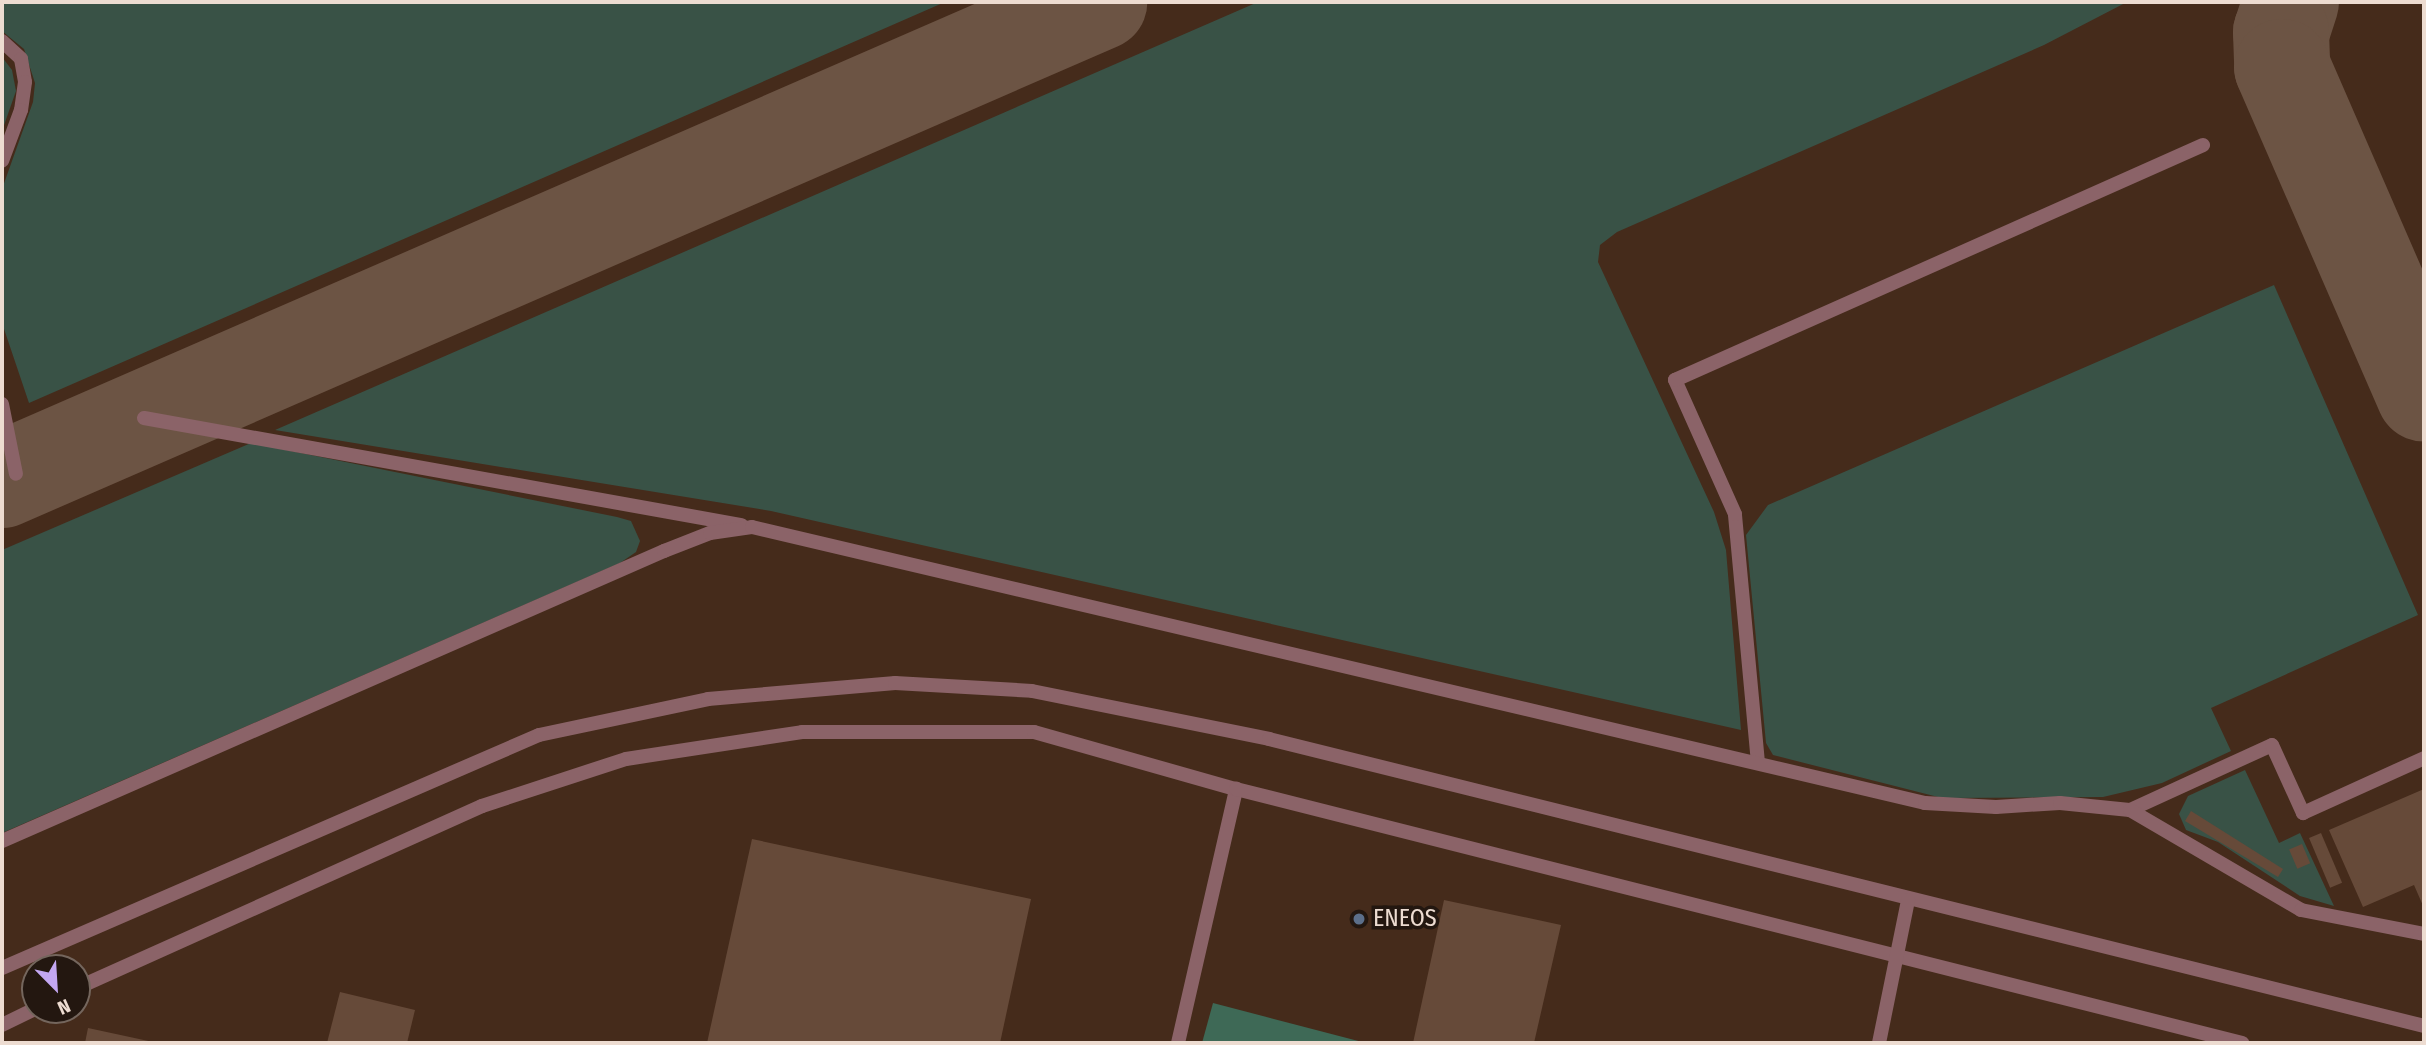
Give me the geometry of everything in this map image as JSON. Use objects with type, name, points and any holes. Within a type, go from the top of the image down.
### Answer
[{"type":"street","points":[[2,41],[21,59],[25,82],[21,110],[2,162]]},
{"type":"street","points":[[1758,763],[1735,514],[1675,380],[2203,145]]},
{"type":"street","points":[[2,404],[16,474]]},
{"type":"street","points":[[144,418],[752,527],[1925,803],[1996,807],[2060,803],[2130,810],[2301,910],[2424,934]]},
{"type":"street","points":[[2,841],[664,551],[710,533],[752,527]]},
{"type":"street","points":[[2,968],[539,735],[708,699],[895,683],[1032,691],[1269,739],[1908,900],[2424,1026]]},
{"type":"street","points":[[91,982],[482,806],[626,759],[724,741],[816,732],[1034,732],[1236,789],[1899,959],[2242,1043]]},
{"type":"street","points":[[2130,810],[2272,745],[2303,813],[2424,758]]},
{"type":"street","points":[[1178,1043],[1236,789]]},
{"type":"street","points":[[1879,1043],[1899,959],[1908,900]]},
{"type":"street","points":[[2,1025],[21,1016]]},
{"type":"green space","points":[[2,2],[945,2],[29,403],[2,323],[2,189],[33,102],[35,83],[24,49],[2,31]]},
{"type":"green space","points":[[1258,2],[2127,2],[2044,45],[1617,232],[1600,245],[1598,262],[1714,512],[1726,550],[1741,730],[771,511],[275,430]]},
{"type":"green space","points":[[2,57],[12,70],[16,91],[2,131]]},
{"type":"green space","points":[[2274,285],[2418,615],[2211,708],[2231,751],[2162,783],[2103,797],[1942,798],[1773,755],[1766,743],[1746,535],[1768,505]]},
{"type":"green space","points":[[251,443],[617,517],[631,521],[640,541],[636,552],[620,563],[2,833],[2,550]]},
{"type":"green space","points":[[2245,770],[2279,843],[2300,833],[2334,906],[2300,896],[2218,842],[2186,830],[2179,814],[2188,796]]},
{"type":"green space","points":[[1213,1003],[1366,1043],[1202,1043]]},
{"type":"building","points":[[2424,789],[2424,908],[2414,885],[2363,907],[2329,830]]},
{"type":"building","points":[[2191,811],[2283,869],[2278,877],[2185,821]]},
{"type":"building","points":[[2321,833],[2342,883],[2330,888],[2309,838]]},
{"type":"building","points":[[752,839],[1031,899],[1000,1043],[707,1043]]},
{"type":"building","points":[[2302,844],[2310,863],[2297,869],[2289,849]]},
{"type":"building","points":[[1444,900],[1561,925],[1534,1043],[1413,1043]]},
{"type":"building","points":[[340,992],[415,1010],[407,1043],[327,1043]]},
{"type":"building","points":[[88,1028],[153,1042],[153,1043],[85,1043]]},
{"type":"taxiway","points":[[2,480],[1099,2]]},
{"type":"taxiway","points":[[2291,2],[2281,32],[2282,67],[2424,393]]},
{"type":"place","name":"ENEOS","points":[[1359,919]]}]
